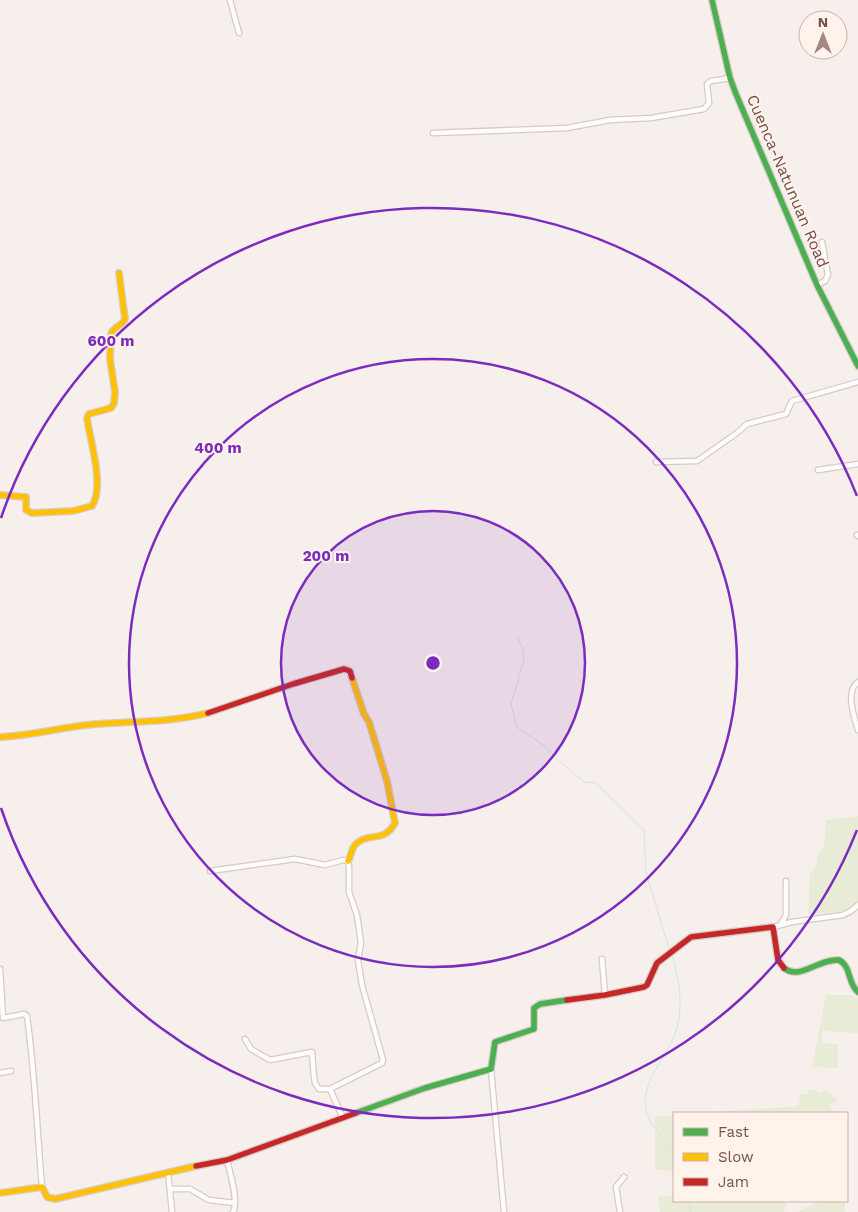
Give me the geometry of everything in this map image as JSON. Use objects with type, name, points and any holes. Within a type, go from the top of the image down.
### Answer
[{"type":"street","points":[[230,0],[239,33]]},
{"type":"street","name":"Cuenca-Natunuan Road","points":[[712,0],[730,78],[817,285],[858,366]]},
{"type":"street","points":[[432,133],[567,128],[610,120],[651,118],[704,109],[709,103],[707,84],[712,81],[730,78]]},
{"type":"street","points":[[817,285],[825,280],[828,275],[822,242]]},
{"type":"street","points":[[0,495],[26,496],[26,510],[32,513],[73,511],[92,506],[95,502],[97,497],[95,474],[87,418],[89,414],[110,408],[114,403],[110,362],[111,334],[112,330],[123,324],[125,319],[119,273]]},
{"type":"street","points":[[656,462],[697,461],[737,434],[747,424],[787,414],[792,400],[858,382]]},
{"type":"street","points":[[818,470],[858,464]]},
{"type":"street","points":[[0,737],[86,725],[187,718],[344,669],[350,672],[364,714],[370,722],[387,781],[395,823],[394,827],[382,836],[356,842],[353,845],[352,856],[348,862],[349,892],[361,943],[358,960],[362,985],[384,1060],[382,1063],[330,1089],[319,1089],[316,1084],[312,1052],[270,1060],[251,1049],[245,1038]]},
{"type":"street","points":[[858,682],[853,687],[852,696],[854,716],[858,730]]},
{"type":"street","points":[[210,871],[295,859],[325,865],[343,860],[348,862]]},
{"type":"street","points":[[781,924],[786,915],[786,882]]},
{"type":"street","points":[[504,1212],[491,1069],[495,1042],[534,1029],[534,1008],[540,1004],[605,995],[644,987],[647,985],[654,968],[662,959],[691,937],[773,927],[781,924],[843,915],[851,911],[858,904]]},
{"type":"street","points":[[773,927],[778,960],[784,970],[796,973],[808,970],[826,959],[842,961],[847,965],[853,988],[858,992]]},
{"type":"street","points":[[602,959],[605,995]]},
{"type":"street","points":[[0,969],[1,1018],[24,1014],[27,1016],[33,1063],[34,1102],[42,1187],[47,1196],[55,1198],[228,1160],[425,1088],[491,1069]]},
{"type":"street","points":[[0,1073],[11,1071]]},
{"type":"street","points":[[330,1089],[343,1118]]},
{"type":"street","points":[[228,1160],[235,1203],[233,1212]]},
{"type":"street","points":[[168,1172],[172,1212]]},
{"type":"street","points":[[620,1212],[616,1187],[624,1177]]},
{"type":"street","points":[[0,1193],[42,1187]]},
{"type":"street","points":[[170,1189],[190,1189],[209,1200],[235,1203]]},
{"type":"green space","points":[[858,816],[858,901],[845,911],[808,915],[810,873],[815,869],[818,856],[824,847],[826,820]]},
{"type":"green space","points":[[826,995],[850,995],[858,999],[858,1033],[823,1031],[822,1043],[838,1044],[838,1068],[812,1067]]},
{"type":"green space","points":[[813,1089],[821,1093],[825,1090],[837,1099],[836,1102],[830,1104],[835,1112],[716,1112],[798,1106],[801,1094],[807,1094],[809,1090]]},
{"type":"green space","points":[[673,1115],[673,1172],[655,1169],[655,1117]]},
{"type":"green space","points":[[673,1195],[673,1202],[787,1202],[784,1212],[660,1212],[658,1197]]},
{"type":"green space","points":[[819,1202],[845,1202],[845,1212],[796,1212]]},
{"type":"waterway","points":[[518,638],[523,649],[524,660],[511,704],[517,727],[546,747],[584,782],[596,783],[644,830],[646,873],[669,948]]},
{"type":"waterway","points":[[672,955],[680,993],[680,1012],[672,1041],[651,1079],[645,1099],[650,1121],[673,1150]]},
{"type":"waterway","points":[[689,1202],[691,1212]]},
{"type":"traffic: fast","points":[[712,0],[730,78],[736,94],[817,285],[858,366]]},
{"type":"traffic: fast","points":[[784,968],[797,972],[824,962],[839,960],[846,967],[852,984],[858,992]]},
{"type":"traffic: fast","points":[[356,1113],[425,1088],[491,1069],[495,1042],[534,1029],[534,1008],[540,1004],[567,1000]]},
{"type":"traffic: slow","points":[[0,495],[26,497],[26,510],[32,513],[73,511],[92,506],[96,497],[97,475],[87,418],[89,414],[111,408],[114,403],[115,392],[110,359],[111,334],[125,319],[119,273]]},
{"type":"traffic: slow","points":[[348,861],[357,843],[386,833],[395,823],[387,781],[369,722],[364,714],[352,678]]},
{"type":"traffic: slow","points":[[0,737],[87,725],[178,719],[208,713]]},
{"type":"traffic: slow","points":[[0,1193],[42,1187],[47,1197],[55,1199],[196,1166]]},
{"type":"traffic: jam","points":[[208,713],[344,669],[350,671],[352,678]]},
{"type":"traffic: jam","points":[[567,1000],[644,987],[647,985],[657,963],[691,937],[773,927],[778,960],[784,968]]},
{"type":"traffic: jam","points":[[196,1166],[227,1160],[356,1113]]}]
